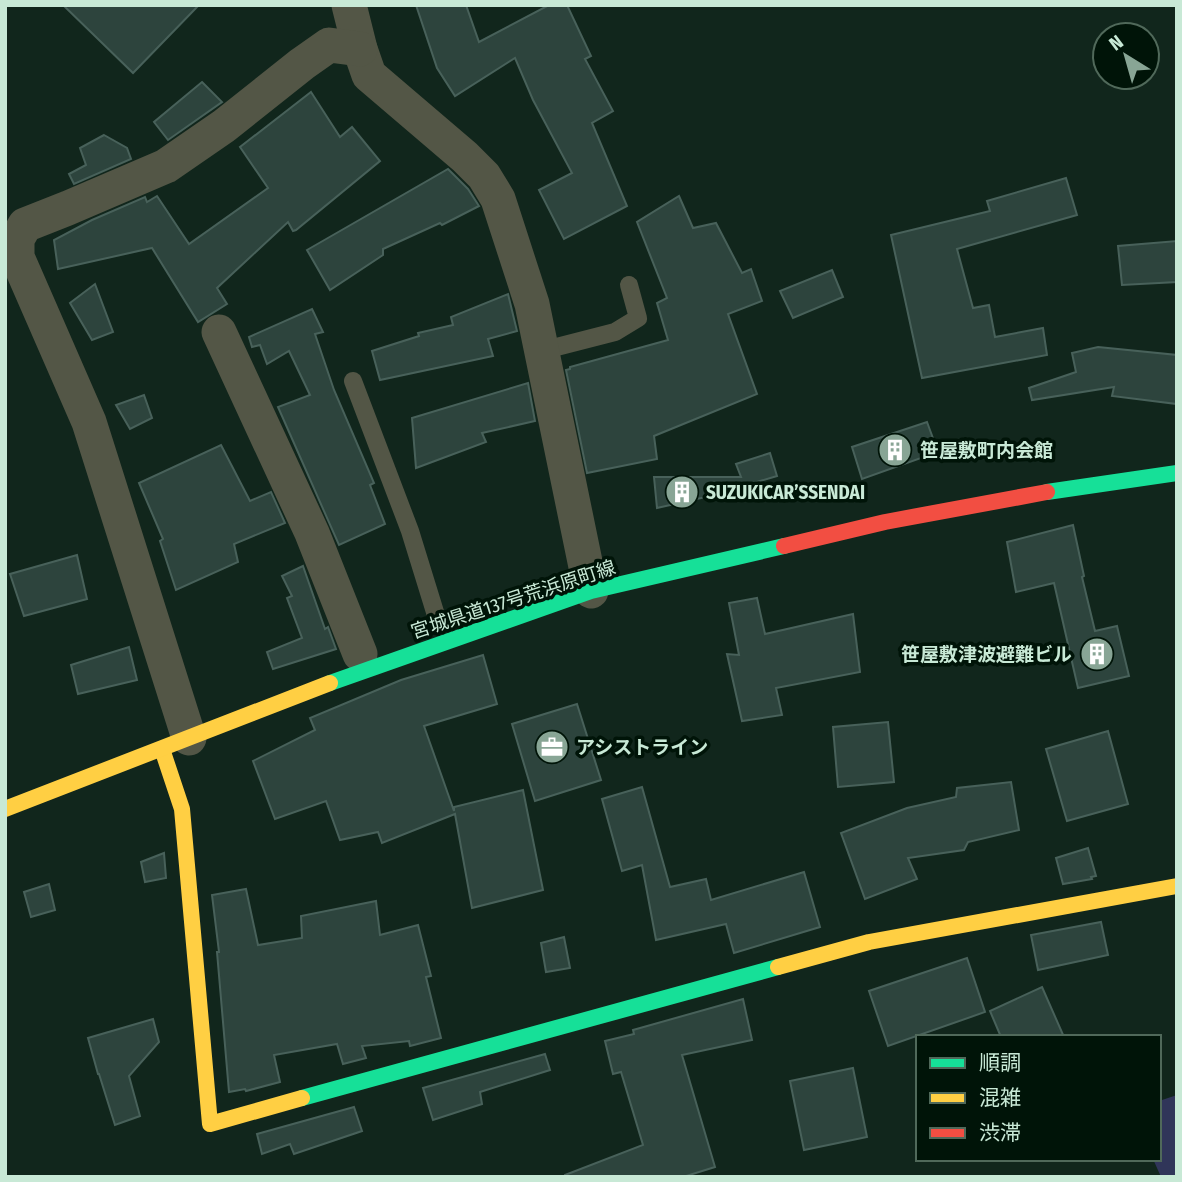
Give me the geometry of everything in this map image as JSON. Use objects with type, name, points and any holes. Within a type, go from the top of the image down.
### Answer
[{"type":"street","points":[[349,5],[369,75],[465,157],[484,176],[498,198],[532,304],[591,592]]},
{"type":"street","points":[[360,49],[329,46],[224,126],[166,166],[25,225],[17,239],[17,257],[89,422],[104,464],[175,744],[210,1124],[869,942],[1177,887]]},
{"type":"street","points":[[219,332],[312,533],[360,653]]},
{"type":"street","name":"宮城県道137号荒浜原町線","points":[[5,809],[373,667],[591,592],[885,523],[1069,488],[1177,472]]},
{"type":"lane","points":[[541,351],[615,332],[638,317],[629,285]]},
{"type":"lane","points":[[353,381],[410,531],[439,625]]},
{"type":"shaded area","points":[[1177,1095],[1177,1177],[1161,1177],[1154,1161],[1161,1161],[1161,1100]]},
{"type":"building","points":[[63,5],[199,5],[133,73]]},
{"type":"building","points":[[416,5],[466,5],[479,42],[549,5],[567,5],[591,56],[585,59],[613,111],[592,123],[627,206],[564,239],[539,190],[572,173],[533,100],[515,58],[455,96],[437,68]]},
{"type":"building","points":[[202,82],[222,102],[168,140],[154,122]]},
{"type":"building","points":[[311,92],[340,137],[352,127],[380,161],[296,230],[293,231],[288,222],[217,288],[227,304],[198,322],[152,248],[58,269],[54,240],[145,197],[147,202],[157,196],[189,244],[268,188],[240,147]]},
{"type":"building","points":[[104,135],[127,148],[131,159],[74,184],[69,174],[86,165],[80,148]]},
{"type":"building","points":[[448,169],[468,189],[479,206],[442,225],[440,223],[383,249],[383,255],[330,290],[307,250]]},
{"type":"building","points":[[1066,178],[1077,215],[957,249],[973,308],[989,305],[995,337],[1043,328],[1047,355],[922,378],[891,235],[990,211],[987,201]]},
{"type":"building","points":[[679,196],[693,228],[716,223],[742,273],[751,269],[762,301],[728,314],[757,394],[654,436],[657,459],[587,473],[566,370],[668,340],[657,303],[667,298],[637,222]]},
{"type":"building","points":[[1177,241],[1177,282],[1122,285],[1118,246]]},
{"type":"building","points":[[832,270],[843,297],[793,318],[780,291]]},
{"type":"building","points":[[95,284],[113,332],[92,340],[70,303]]},
{"type":"building","points":[[508,294],[517,331],[488,339],[493,356],[380,380],[372,351],[419,336],[418,333],[453,325],[451,317]]},
{"type":"building","points":[[312,309],[323,332],[315,334],[334,390],[374,483],[370,485],[385,524],[339,545],[278,407],[310,395],[289,351],[267,364],[260,345],[252,347],[249,337]]},
{"type":"building","points":[[1098,347],[1177,355],[1177,404],[1112,396],[1114,387],[1032,400],[1029,388],[1076,372],[1072,353]]},
{"type":"building","points":[[528,383],[535,421],[482,433],[486,442],[416,468],[412,418]]},
{"type":"building","points":[[144,395],[152,418],[130,429],[116,405]]},
{"type":"building","name":"笹屋敷町内会館","points":[[927,422],[938,452],[862,479],[852,447]]},
{"type":"building","points":[[221,445],[250,501],[271,492],[285,523],[234,544],[238,562],[176,590],[160,541],[163,539],[139,483]]},
{"type":"building","points":[[770,453],[777,476],[750,484],[750,487],[657,508],[654,477],[741,477],[736,464]]},
{"type":"building","points":[[1073,525],[1095,631],[1117,626],[1129,676],[1078,688],[1054,583],[1016,592],[1007,542]]},
{"type":"building","points":[[77,555],[87,599],[24,616],[10,574]]},
{"type":"building","points":[[303,566],[325,629],[328,627],[336,649],[273,669],[267,652],[302,638],[287,598],[292,596],[282,576]]},
{"type":"building","points":[[757,598],[765,634],[853,614],[860,672],[776,688],[782,715],[742,721],[727,654],[739,655],[729,603]]},
{"type":"building","points":[[129,647],[137,680],[78,694],[71,665]]},
{"type":"building","points":[[483,655],[497,704],[424,726],[454,811],[454,807],[523,790],[543,890],[472,908],[455,814],[382,843],[378,832],[340,840],[326,801],[275,819],[253,761],[315,730],[310,718],[401,680]]},
{"type":"building","points":[[577,704],[601,780],[535,801],[512,724]]},
{"type":"building","points":[[888,722],[894,782],[838,787],[833,727]]},
{"type":"building","points":[[1108,731],[1128,804],[1067,821],[1046,749]]},
{"type":"building","points":[[1011,782],[1019,830],[968,842],[964,850],[908,858],[917,879],[865,899],[841,833],[907,808],[956,797],[957,788]]},
{"type":"building","points":[[642,787],[670,887],[706,879],[711,900],[804,872],[820,927],[734,953],[726,924],[656,940],[642,865],[622,871],[602,799]]},
{"type":"building","points":[[1088,848],[1096,876],[1063,884],[1056,858]]},
{"type":"building","points":[[164,853],[166,878],[145,882],[141,862]]},
{"type":"building","points":[[49,884],[55,910],[31,917],[24,892]]},
{"type":"building","points":[[246,889],[258,945],[302,938],[301,916],[376,901],[380,935],[418,925],[431,976],[426,977],[441,1038],[410,1046],[409,1041],[362,1046],[366,1058],[343,1064],[337,1044],[274,1055],[280,1082],[246,1091],[229,1092],[212,895]]},
{"type":"building","points":[[1101,922],[1108,955],[1038,970],[1031,935]]},
{"type":"building","points":[[564,937],[570,968],[546,972],[541,943]]},
{"type":"building","points":[[967,958],[985,1012],[888,1046],[869,991]]},
{"type":"building","points":[[1042,987],[1063,1035],[1000,1035],[990,1011]]},
{"type":"building","points":[[743,999],[752,1040],[682,1055],[715,1167],[683,1177],[565,1177],[643,1145],[621,1072],[613,1074],[605,1041],[634,1034],[633,1030]]},
{"type":"building","points":[[153,1019],[159,1042],[129,1076],[140,1116],[115,1125],[88,1038]]},
{"type":"building","points":[[545,1054],[550,1070],[480,1092],[482,1104],[433,1120],[423,1088]]},
{"type":"building","points":[[853,1068],[867,1137],[804,1150],[790,1081]]},
{"type":"building","points":[[354,1107],[362,1131],[294,1154],[290,1144],[262,1154],[257,1134]]},
{"type":"traffic: fast","points":[[1047,492],[1177,473]]},
{"type":"traffic: fast","points":[[330,683],[591,591],[784,546]]},
{"type":"traffic: fast","points":[[302,1098],[778,967]]},
{"type":"traffic: slow","points":[[5,809],[330,683]]},
{"type":"traffic: slow","points":[[162,749],[182,809],[210,1124],[302,1098]]},
{"type":"traffic: slow","points":[[778,967],[869,942],[1177,886]]},
{"type":"traffic: jam","points":[[784,546],[885,522],[1047,492]]},
{"type":"place","name":"笹屋敷町内会館","points":[[895,450]]},
{"type":"place","name":"SUZUKICAR’SSENDAI","points":[[682,492]]},
{"type":"place","name":"笹屋敷津波避難ビル","points":[[1097,654]]},
{"type":"place","name":"アシストライン","points":[[552,747]]}]
